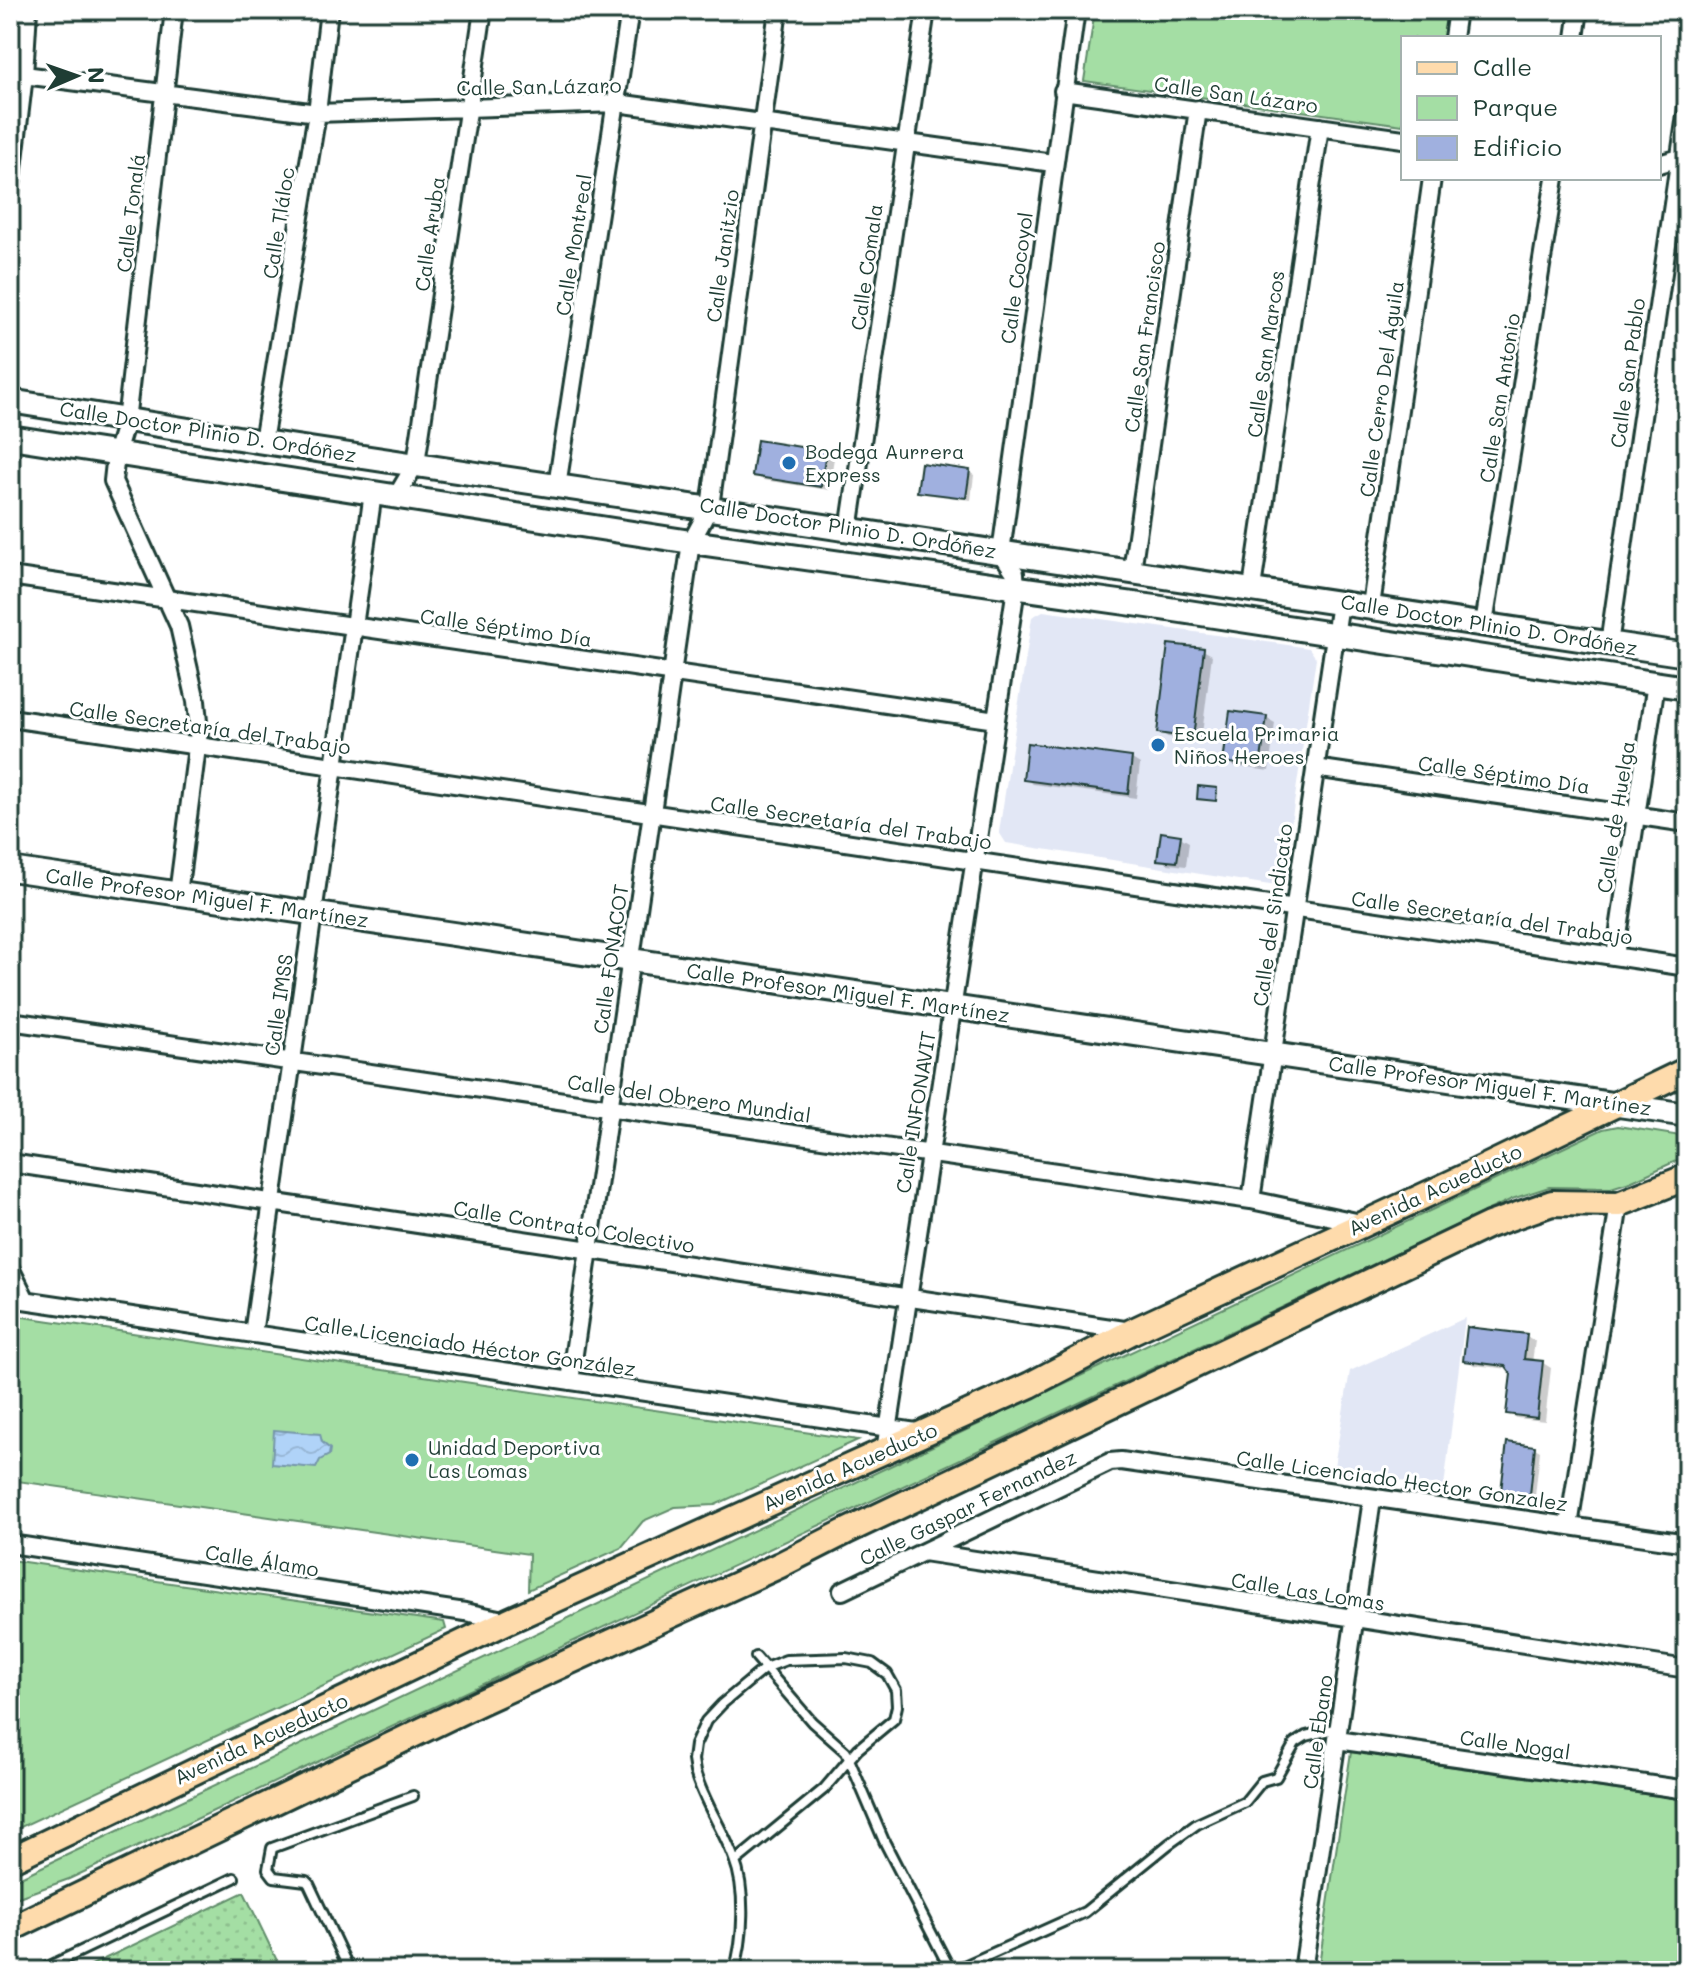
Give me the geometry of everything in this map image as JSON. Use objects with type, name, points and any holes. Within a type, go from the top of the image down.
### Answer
[{"type":"main road","name":"Avenida Acueducto","points":[[10,1860],[887,1440],[924,1434],[1030,1385],[1133,1331],[1687,1070]]},
{"type":"main road","points":[[10,1929],[479,1703],[780,1565],[1489,1225],[1552,1203],[1619,1204],[1687,1177]]},
{"type":"street","points":[[10,194],[28,10]]},
{"type":"street","name":"Calle Tonalá","points":[[116,454],[126,421],[174,10]]},
{"type":"street","name":"Calle Tláloc","points":[[263,442],[317,113],[329,10]]},
{"type":"street","name":"Calle Aruba","points":[[416,463],[483,10]]},
{"type":"street","name":"Calle Montreal","points":[[557,486],[630,10]]},
{"type":"street","name":"Calle Janitzio","points":[[710,507],[778,10]]},
{"type":"street","name":"Calle Comala","points":[[849,530],[926,10]]},
{"type":"street","name":"Calle Cocoyol","points":[[1001,552],[1076,10]]},
{"type":"street","points":[[1453,36],[1457,10]]},
{"type":"street","points":[[1575,36],[1579,10]]},
{"type":"street","name":"Calle San Lázaro","points":[[24,75],[317,113],[617,103],[1053,163]]},
{"type":"street","name":"Calle San Lázaro","points":[[1063,91],[1401,139]]},
{"type":"street","name":"Calle San Pablo","points":[[1609,644],[1683,157],[1687,108]]},
{"type":"street","name":"Calle San Francisco","points":[[1132,571],[1198,109]]},
{"type":"street","name":"Calle San Marcos","points":[[1252,588],[1320,127]]},
{"type":"street","points":[[1661,163],[1683,157]]},
{"type":"street","name":"Calle Cerro Del Águila","points":[[1371,606],[1432,180]]},
{"type":"street","name":"Calle San Antonio","points":[[1484,624],[1555,180]]},
{"type":"street","name":"Calle Doctor Plinio D. Ordóñez","points":[[10,401],[263,442],[1687,655]]},
{"type":"street","name":"Calle Doctor Plinio D. Ordóñez","points":[[10,437],[691,542],[1155,607],[1687,688]]},
{"type":"street","points":[[116,454],[113,481],[179,626],[199,722],[178,894]]},
{"type":"street","points":[[396,497],[416,463]]},
{"type":"street","name":"Calle IMSS","points":[[253,1334],[373,493]]},
{"type":"street","points":[[691,542],[710,507]]},
{"type":"street","name":"Calle FONACOT","points":[[570,1381],[691,542]]},
{"type":"street","points":[[1001,552],[1015,573],[1016,588]]},
{"type":"street","points":[[1155,607],[1160,575]]},
{"type":"street","name":"Calle Séptimo Día","points":[[10,576],[996,720]]},
{"type":"street","name":"Calle INFONAVIT","points":[[887,1440],[1016,588]]},
{"type":"street","name":"Calle del Sindicato","points":[[1251,1200],[1340,603]]},
{"type":"street","name":"Calle de Huelga","points":[[1615,956],[1656,683]]},
{"type":"street","name":"Calle Secretaría del Trabajo","points":[[10,718],[1687,967]]},
{"type":"street","name":"Calle Séptimo Día","points":[[1315,768],[1687,823]]},
{"type":"street","name":"Calle Profesor Miguel F. Martínez","points":[[10,869],[1687,1115]]},
{"type":"street","name":"Calle del Obrero Mundial","points":[[10,1021],[1251,1200],[1361,1223]]},
{"type":"street","name":"Calle Contrato Colectivo","points":[[10,1163],[1133,1331]]},
{"type":"street","points":[[1569,1526],[1619,1204]]},
{"type":"street","points":[[10,1268],[18,1299]]},
{"type":"street","name":"Calle Licenciado Héctor González","points":[[18,1299],[570,1381],[887,1440]]},
{"type":"street","name":"Calle Licenciado Hector Gonzalez","points":[[1110,1462],[1129,1461],[1687,1543]]},
{"type":"street","name":"Calle Gaspar Fernandez","points":[[842,1591],[1110,1462]]},
{"type":"street","name":"Calle Ebano","points":[[1303,1971],[1372,1499]]},
{"type":"street","name":"Calle Álamo","points":[[10,1544],[508,1621]]},
{"type":"street","name":"Calle Las Lomas","points":[[923,1552],[1687,1669]]},
{"type":"street","name":"Calle Nogal","points":[[1338,1734],[1687,1790]]},
{"type":"lane","points":[[756,1657],[812,1722],[840,1744],[884,1841],[952,1971],[1085,1912],[1197,1824],[1245,1802],[1262,1781],[1276,1777],[1295,1743],[1306,1736],[1338,1734]]},
{"type":"lane","points":[[734,1971],[742,1948],[742,1910],[736,1861],[699,1787],[693,1760],[699,1733],[722,1704],[765,1668],[786,1660],[846,1658],[872,1663],[887,1674],[896,1690],[894,1719],[849,1760],[824,1789],[736,1861]]},
{"type":"lane","points":[[350,1971],[309,1884],[274,1877],[268,1869],[269,1854],[272,1848],[286,1841],[336,1826],[413,1796]]},
{"type":"lane","points":[[39,1971],[234,1878]]},
{"type":"shaded area","name":"Escuela Primaria Niños Heroes","points":[[1043,611],[1309,648],[1316,658],[1283,877],[1270,885],[1006,843],[999,832],[1032,617]]},
{"type":"shaded area","points":[[1465,1318],[1444,1487],[1333,1472],[1350,1371]]},
{"type":"green space","points":[[1095,10],[1448,10],[1443,36],[1401,36],[1401,125],[1084,81]]},
{"type":"green space","points":[[1618,1126],[1687,1137],[1687,1156],[1611,1188],[1549,1187],[1512,1199],[69,1879],[10,1900],[10,1882],[1603,1129]]},
{"type":"green space","name":"Unidad Deportiva Las Lomas","points":[[10,1315],[858,1440],[715,1505],[675,1507],[643,1521],[621,1548],[528,1590],[529,1554],[10,1480]]},
{"type":"green space","points":[[10,1560],[444,1622],[446,1629],[10,1832]]},
{"type":"green space","points":[[1351,1752],[1687,1800],[1687,1926],[1680,1971],[1318,1971]]},
{"type":"green space","points":[[244,1892],[282,1971],[79,1971]]},
{"type":"water","points":[[274,1430],[320,1434],[322,1442],[330,1449],[329,1455],[320,1460],[316,1468],[272,1464]]},
{"type":"building","name":"Bodega Aurrera Express","points":[[757,440],[826,451],[821,487],[752,476]]},
{"type":"building","points":[[921,463],[970,470],[966,498],[917,492]]},
{"type":"building","points":[[1168,644],[1204,648],[1193,738],[1157,733]]},
{"type":"building","points":[[1230,711],[1267,716],[1260,767],[1223,762]]},
{"type":"building","points":[[1027,743],[1132,757],[1128,794],[1023,780]]},
{"type":"building","points":[[1198,786],[1217,788],[1216,801],[1197,799]]},
{"type":"building","points":[[1161,832],[1181,835],[1177,862],[1157,860]]},
{"type":"building","points":[[1467,1327],[1527,1334],[1524,1359],[1543,1361],[1537,1418],[1506,1414],[1511,1374],[1505,1366],[1463,1361]]},
{"type":"building","points":[[1507,1442],[1535,1446],[1530,1495],[1501,1491]]},
{"type":"place","name":"Bodega Aurrera Express","points":[[789,463]]},
{"type":"place","name":"Escuela Primaria Niños Heroes","points":[[1158,745]]},
{"type":"place","name":"Unidad Deportiva Las Lomas","points":[[412,1460]]}]
